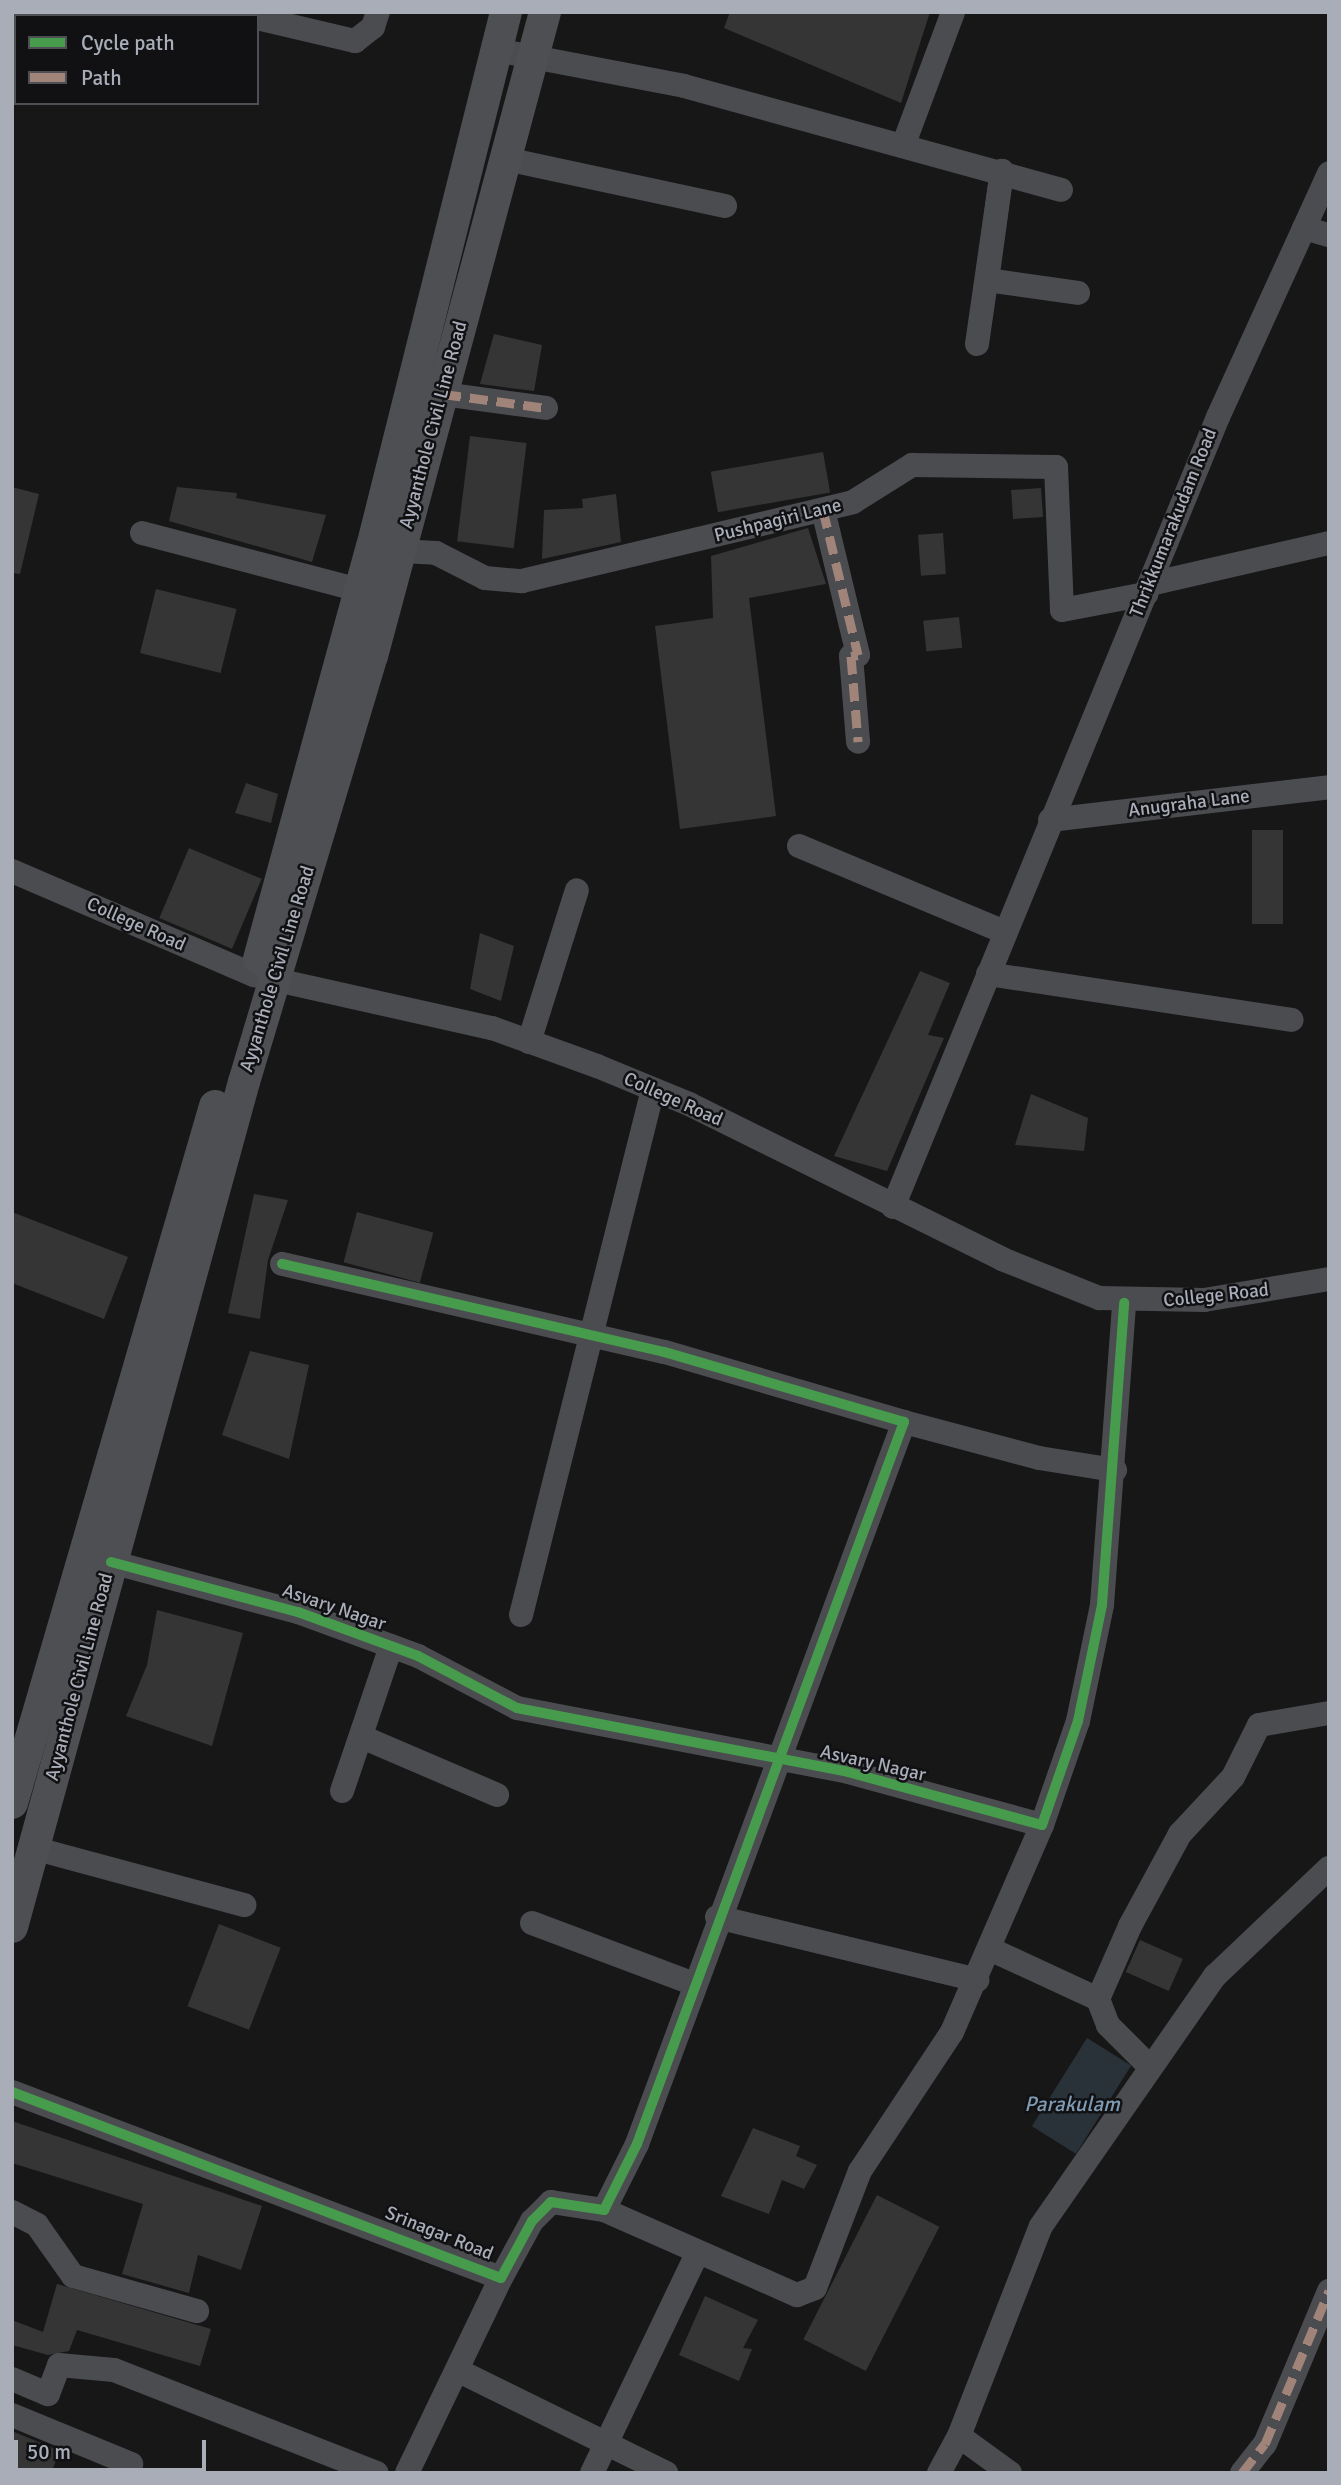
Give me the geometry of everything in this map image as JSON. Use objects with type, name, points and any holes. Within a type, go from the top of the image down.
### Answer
[{"type":"main road","name":"Ayyanthole Civil Line Road","points":[[12,1927],[111,1562],[264,977],[506,12]]},
{"type":"main road","name":"Ayyanthole Civil Line Road","points":[[264,977],[400,551],[545,12]]},
{"type":"main road","points":[[408,404],[440,404]]},
{"type":"main road","points":[[12,1804],[48,1662],[264,977]]},
{"type":"street","points":[[259,18],[355,41],[373,27],[378,12]]},
{"type":"street","points":[[903,146],[953,12]]},
{"type":"street","points":[[496,50],[684,86],[1002,171],[1061,190]]},
{"type":"street","points":[[506,159],[725,206]]},
{"type":"street","points":[[1002,171],[987,280],[1078,293]]},
{"type":"street","points":[[977,344],[1002,171]]},
{"type":"street","name":"Thrikkumarakudam Road","points":[[893,1207],[1050,820],[1329,173]]},
{"type":"street","points":[[1304,228],[1329,234]]},
{"type":"street","points":[[440,404],[546,408]]},
{"type":"street","name":"Pushpagiri Lane","points":[[400,551],[449,556],[485,578],[522,581],[853,502],[912,466],[1056,467],[1062,610],[1148,589]]},
{"type":"street","points":[[823,510],[858,654],[851,656],[858,742]]},
{"type":"street","points":[[142,533],[360,590]]},
{"type":"street","points":[[1148,589],[1329,544]]},
{"type":"street","name":"Anugraha Lane","points":[[1050,820],[1329,787]]},
{"type":"street","points":[[799,846],[1004,933]]},
{"type":"street","name":"College Road","points":[[12,871],[264,977],[529,1042],[653,1089],[1002,1259],[1124,1303],[1204,1300],[1329,1279]]},
{"type":"street","points":[[529,1042],[577,890]]},
{"type":"street","points":[[988,974],[1292,1020]]},
{"type":"street","points":[[521,1615],[653,1089]]},
{"type":"street","points":[[282,1264],[589,1338],[664,1352],[1039,1458],[1115,1470]]},
{"type":"street","points":[[904,1422],[716,1917],[637,2144],[604,2210],[797,2295],[815,2288],[860,2171],[901,2116],[978,1980],[1042,1825],[1078,1721],[1102,1605],[1115,1470],[1124,1303]]},
{"type":"street","name":"Asvary Nagar","points":[[111,1562],[298,1612],[391,1646],[517,1708],[776,1762],[848,1772],[1042,1825]]},
{"type":"street","points":[[342,1791],[391,1646]]},
{"type":"street","points":[[1098,1998],[1180,1834],[1233,1777],[1259,1725],[1329,1713]]},
{"type":"street","points":[[362,1737],[497,1795]]},
{"type":"street","points":[[33,1848],[244,1905]]},
{"type":"street","points":[[939,2473],[959,2436],[1041,2226],[1149,2066],[1215,1976],[1329,1868]]},
{"type":"street","points":[[716,1917],[978,1980]]},
{"type":"street","points":[[532,1923],[694,1984]]},
{"type":"street","points":[[992,1950],[1098,1998],[1108,2025],[1149,2066]]},
{"type":"street","name":"Srinagar Road","points":[[12,2092],[501,2278],[532,2221],[551,2202],[604,2210]]},
{"type":"street","points":[[12,2212],[37,2225],[73,2276],[197,2311]]},
{"type":"street","points":[[592,2473],[604,2443],[698,2252]]},
{"type":"street","points":[[407,2473],[459,2371],[501,2278]]},
{"type":"street","points":[[1242,2473],[1265,2444],[1329,2291]]},
{"type":"street","points":[[12,2379],[48,2394],[58,2365],[114,2370],[377,2473]]},
{"type":"street","points":[[459,2371],[666,2473]]},
{"type":"street","points":[[12,2415],[131,2464]]},
{"type":"street","points":[[959,2436],[1010,2473]]},
{"type":"water","name":"Parakulam","points":[[1087,2038],[1131,2066],[1076,2154],[1032,2126]]},
{"type":"building","points":[[730,12],[930,12],[901,103],[724,28]]},
{"type":"building","points":[[494,334],[542,345],[534,391],[480,384]]},
{"type":"building","points":[[470,436],[527,443],[514,548],[457,541]]},
{"type":"building","points":[[823,452],[830,492],[718,512],[711,472]]},
{"type":"building","points":[[12,487],[39,494],[20,574],[12,573]]},
{"type":"building","points":[[177,487],[237,493],[236,498],[326,515],[312,562],[169,521]]},
{"type":"building","points":[[1041,488],[1043,517],[1013,519],[1011,490]]},
{"type":"building","points":[[616,494],[621,542],[542,559],[544,510],[583,508],[582,499]]},
{"type":"building","points":[[808,528],[826,584],[749,598],[776,816],[680,829],[655,626],[713,618],[711,556]]},
{"type":"building","points":[[943,533],[946,574],[921,576],[918,535]]},
{"type":"building","points":[[156,589],[237,609],[221,673],[140,653]]},
{"type":"building","points":[[959,617],[962,648],[926,652],[923,621]]},
{"type":"building","points":[[246,783],[278,794],[271,823],[235,813]]},
{"type":"building","points":[[1252,830],[1283,830],[1283,924],[1252,924]]},
{"type":"building","points":[[189,848],[262,879],[232,949],[159,918]]},
{"type":"building","points":[[480,933],[514,946],[501,1001],[470,989]]},
{"type":"building","points":[[920,971],[950,983],[928,1035],[944,1038],[887,1171],[834,1156]]},
{"type":"building","points":[[1031,1094],[1088,1118],[1084,1151],[1015,1145]]},
{"type":"building","points":[[254,1194],[288,1200],[268,1260],[260,1319],[228,1313]]},
{"type":"building","points":[[12,1212],[128,1257],[104,1319],[12,1283]]},
{"type":"building","points":[[357,1212],[433,1232],[420,1283],[344,1262]]},
{"type":"building","points":[[250,1351],[309,1365],[289,1459],[222,1435]]},
{"type":"building","points":[[157,1610],[243,1633],[212,1746],[126,1716],[147,1665]]},
{"type":"building","points":[[219,1924],[281,1948],[249,2030],[187,2006]]},
{"type":"building","points":[[1140,1940],[1183,1959],[1169,1991],[1126,1972]]},
{"type":"building","points":[[12,2121],[262,2206],[241,2270],[198,2255],[189,2293],[122,2274],[143,2204],[12,2163]]},
{"type":"building","points":[[753,2128],[800,2146],[796,2156],[817,2165],[804,2189],[782,2180],[769,2214],[721,2196]]},
{"type":"building","points":[[877,2195],[939,2227],[866,2371],[803,2339]]},
{"type":"building","points":[[57,2284],[211,2329],[200,2366],[77,2330],[69,2351],[48,2355],[12,2345],[12,2320],[43,2332]]},
{"type":"building","points":[[705,2296],[758,2320],[743,2348],[752,2349],[739,2381],[679,2355]]},
{"type":"building","points":[[12,2431],[60,2451],[51,2473],[12,2473]]},
{"type":"marked path","points":[[443,394],[546,408]]},
{"type":"marked path","points":[[823,510],[858,655],[851,656],[858,742]]},
{"type":"marked path","points":[[1242,2473],[1265,2444],[1329,2291]]},
{"type":"cycle path","points":[[12,2092],[501,2278],[532,2221],[551,2202],[604,2210],[637,2144],[904,1422],[664,1352],[282,1264]]},
{"type":"cycle path","points":[[111,1562],[298,1612],[418,1656],[517,1708],[848,1772],[1042,1825],[1078,1721],[1102,1605],[1124,1303]]}]
